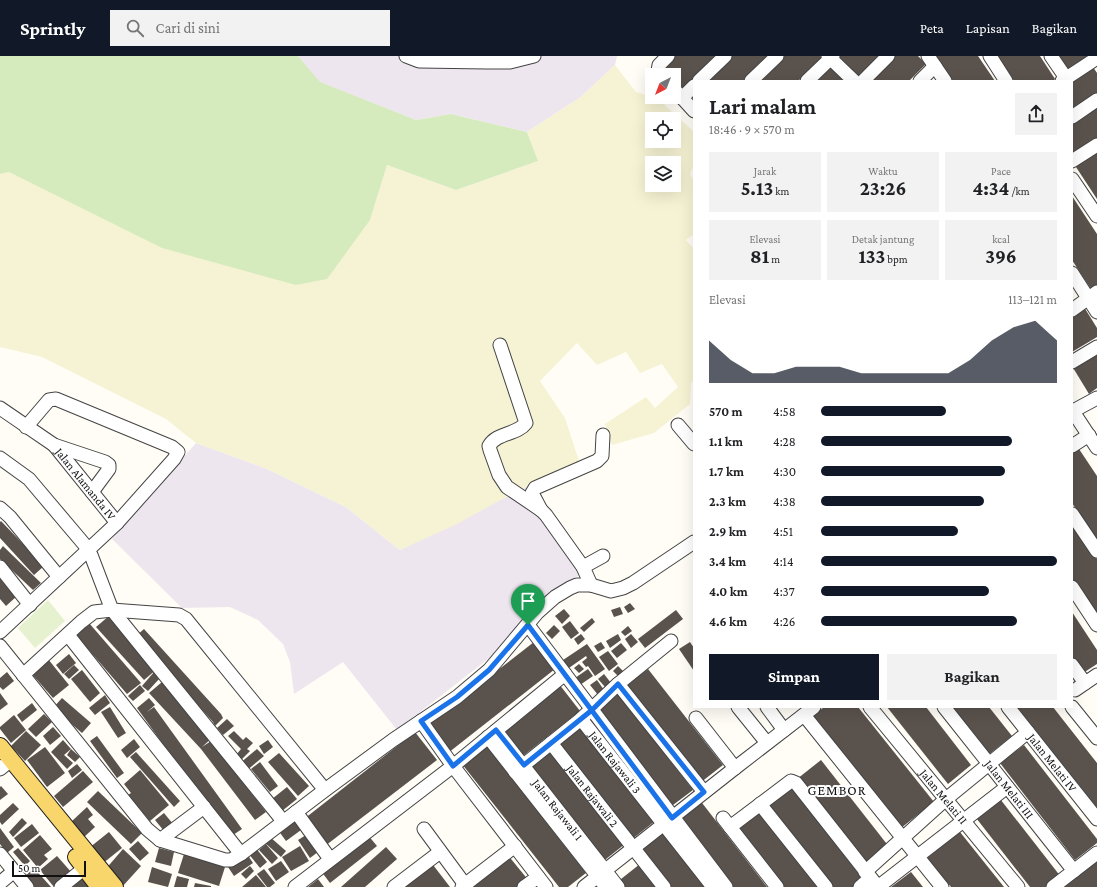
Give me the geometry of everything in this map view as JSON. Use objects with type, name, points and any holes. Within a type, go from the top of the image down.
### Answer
[{"type":"main road","points":[[0,746],[4,763],[89,865],[115,887]]},
{"type":"main road","points":[[89,865],[99,887]]},
{"type":"street","points":[[406,56],[419,61],[510,62],[527,59],[534,56]]},
{"type":"street","points":[[658,68],[668,56]]},
{"type":"street","points":[[700,80],[725,56]]},
{"type":"street","points":[[752,80],[777,56]]},
{"type":"street","points":[[864,80],[888,56]]},
{"type":"street","points":[[990,56],[1005,80]]},
{"type":"street","points":[[1051,56],[1064,80],[1097,57]]},
{"type":"street","points":[[808,80],[830,57],[853,80]]},
{"type":"street","points":[[921,80],[932,61],[944,80]]},
{"type":"street","points":[[681,92],[693,86]]},
{"type":"street","points":[[681,97],[693,109]]},
{"type":"street","points":[[1073,116],[1097,100]]},
{"type":"street","points":[[1073,160],[1097,145]]},
{"type":"street","points":[[1073,180],[1097,216]]},
{"type":"street","points":[[1073,274],[1093,295],[1097,312]]},
{"type":"street","points":[[1073,309],[1093,295]]},
{"type":"street","points":[[500,346],[526,423],[522,428],[494,440],[489,446],[499,475],[507,487],[546,515],[583,567],[591,585]]},
{"type":"street","points":[[1073,361],[1097,347]]},
{"type":"street","points":[[1073,410],[1097,398]]},
{"type":"street","points":[[0,632],[59,577],[90,552],[174,459],[178,452],[176,449],[56,399],[49,400],[26,426]]},
{"type":"street","points":[[0,408],[54,445],[105,462],[109,465],[109,469],[92,492]]},
{"type":"street","points":[[1073,412],[1094,442],[1073,446]]},
{"type":"street","points":[[678,425],[693,443]]},
{"type":"street","points":[[541,510],[533,495],[534,489],[542,484],[597,461],[602,456],[603,435]]},
{"type":"street","name":"Jalan Alamanda IV","points":[[54,445],[117,523]]},
{"type":"street","points":[[0,458],[34,484],[90,552],[112,610],[284,821]]},
{"type":"street","points":[[0,508],[59,577]]},
{"type":"street","points":[[1073,515],[1097,551]]},
{"type":"street","points":[[0,646],[4,661],[23,675],[147,829],[160,840],[225,860],[231,860],[325,790],[457,697],[489,670],[545,605],[562,592],[577,585],[591,585],[611,591],[623,588],[693,545]]},
{"type":"street","points":[[583,567],[603,556]]},
{"type":"street","points":[[0,566],[30,604]]},
{"type":"street","points":[[1073,590],[1097,626]]},
{"type":"street","points":[[23,675],[94,612],[112,610],[176,614],[186,619],[325,790]]},
{"type":"street","points":[[528,625],[592,710],[713,887]]},
{"type":"street","points":[[68,635],[241,854]]},
{"type":"street","points":[[519,768],[592,710],[618,684],[671,641]]},
{"type":"street","points":[[1073,668],[1080,686],[1097,675]]},
{"type":"street","points":[[295,887],[453,766],[565,674]]},
{"type":"street","points":[[618,684],[704,792]]},
{"type":"street","points":[[739,708],[767,743]]},
{"type":"street","points":[[768,708],[784,730]]},
{"type":"street","name":"Jalan Melati II","points":[[871,708],[1018,887]]},
{"type":"street","name":"Jalan Melati III","points":[[945,708],[1074,871]]},
{"type":"street","name":"Jalan Melati IV","points":[[1009,708],[1097,819]]},
{"type":"street","points":[[1073,708],[1097,738]]},
{"type":"street","points":[[584,887],[809,711],[903,839],[942,887]]},
{"type":"street","points":[[696,718],[735,768]]},
{"type":"street","name":"Jalan Rajawali 3","points":[[581,719],[668,821]]},
{"type":"street","points":[[421,721],[453,766],[542,882],[524,887]]},
{"type":"street","points":[[873,881],[903,839],[946,800],[1028,732]]},
{"type":"street","name":"Jalan Rajawali 1","points":[[492,734],[601,874]]},
{"type":"street","name":"Jalan Rajawali 2","points":[[551,743],[664,887]]},
{"type":"street","points":[[778,887],[726,822],[760,804],[791,781],[796,783],[873,881]]},
{"type":"street","points":[[860,887],[918,856],[1007,787]]},
{"type":"street","points":[[760,804],[826,887]]},
{"type":"street","points":[[160,840],[204,807]]},
{"type":"street","points":[[296,812],[330,859]]},
{"type":"street","points":[[668,821],[726,887]]},
{"type":"street","points":[[424,829],[463,884],[514,846]]},
{"type":"street","points":[[394,887],[440,852]]},
{"type":"street","points":[[1053,887],[1097,853]]},
{"type":"street","points":[[0,854],[27,887]]},
{"type":"street","points":[[61,887],[89,865]]},
{"type":"street","points":[[0,883],[14,871]]},
{"type":"street","points":[[601,874],[606,887]]},
{"type":"street","points":[[601,874],[618,887]]},
{"type":"shaded area","points":[[298,56],[617,56],[615,65],[581,97],[527,132],[451,114],[416,120],[319,82]]},
{"type":"shaded area","points":[[615,65],[636,92],[645,95],[645,104],[664,104],[672,112],[645,112],[645,148],[681,148],[681,120],[693,131],[693,167],[690,174],[693,179],[693,235],[686,240],[693,248],[693,381],[691,383],[690,404],[654,433],[612,445],[605,424],[646,397],[655,408],[678,387],[662,364],[640,373],[626,352],[597,365],[577,343],[540,381],[565,418],[579,461],[513,493],[457,524],[400,550],[346,507],[265,468],[196,443],[166,419],[42,357],[0,347],[0,174],[9,172],[370,220],[387,165],[456,190],[538,161],[527,132],[581,97]]},
{"type":"shaded area","points":[[196,443],[265,468],[346,507],[400,550],[530,485],[581,574],[548,594],[502,648],[397,730],[343,662],[294,694],[290,662],[283,644],[258,620],[230,607],[182,608],[112,539]]},
{"type":"green space","points":[[0,56],[298,56],[320,82],[416,120],[451,114],[527,132],[538,161],[456,190],[387,165],[370,220],[327,279],[296,285],[162,248],[9,172],[0,174]]},
{"type":"green space","points":[[48,600],[65,621],[35,648],[18,628]]},
{"type":"building","points":[[674,56],[719,56],[695,80],[693,80],[693,82],[685,90],[681,86],[681,68],[663,67]]},
{"type":"building","points":[[728,56],[773,56],[748,80],[703,80]]},
{"type":"building","points":[[778,56],[822,57],[799,80],[754,80]]},
{"type":"building","points":[[836,56],[881,56],[857,80],[855,80]]},
{"type":"building","points":[[889,56],[918,56],[926,64],[910,80],[864,80]]},
{"type":"building","points":[[936,56],[978,56],[994,80],[952,80]]},
{"type":"building","points":[[998,56],[1040,56],[1055,79],[1054,80],[1013,80]]},
{"type":"building","points":[[1053,56],[1091,56],[1065,73]]},
{"type":"building","points":[[828,63],[845,80],[810,80]]},
{"type":"building","points":[[1091,64],[1097,73],[1097,97],[1073,112],[1073,80]]},
{"type":"building","points":[[1097,104],[1097,141],[1073,156],[1073,118]]},
{"type":"building","points":[[1097,149],[1097,199],[1074,164]]},
{"type":"building","points":[[1073,198],[1097,234],[1097,285],[1091,289],[1073,262]]},
{"type":"building","points":[[1084,307],[1097,328],[1097,337],[1073,351],[1073,313]]},
{"type":"building","points":[[1097,350],[1097,388],[1089,394],[1073,365]]},
{"type":"building","points":[[1077,446],[1097,476],[1097,541],[1073,505],[1073,449]]},
{"type":"building","points":[[1,521],[44,566],[34,575],[0,538]]},
{"type":"building","points":[[1073,523],[1097,559],[1097,623],[1073,587]]},
{"type":"building","points":[[3,546],[41,583],[33,590],[0,559],[0,550]]},
{"type":"building","points":[[0,578],[17,596],[6,606],[0,599]]},
{"type":"building","points":[[630,603],[635,609],[628,613],[624,607]]},
{"type":"building","points":[[620,607],[623,614],[614,617],[611,610]]},
{"type":"building","points":[[564,609],[570,616],[562,624],[555,616]]},
{"type":"building","points":[[676,610],[683,619],[645,648],[638,639]]},
{"type":"building","points":[[1073,614],[1097,650],[1097,664],[1080,675],[1073,664]]},
{"type":"building","points":[[109,616],[157,669],[144,680],[96,627]]},
{"type":"building","points":[[592,618],[595,622],[584,632],[580,628]]},
{"type":"building","points":[[570,621],[579,633],[571,639],[562,627]]},
{"type":"building","points":[[89,623],[141,683],[127,694],[75,634]]},
{"type":"building","points":[[554,625],[560,631],[552,639],[546,633]]},
{"type":"building","points":[[628,626],[632,631],[625,636],[621,632]]},
{"type":"building","points":[[144,629],[221,714],[223,718],[215,726],[136,636]]},
{"type":"building","points":[[581,634],[585,639],[578,645],[574,639]]},
{"type":"building","points":[[618,634],[621,640],[610,648],[606,641]]},
{"type":"building","points":[[631,634],[638,642],[631,648],[625,639]]},
{"type":"building","points":[[534,642],[555,669],[448,753],[426,726]]},
{"type":"building","points":[[601,642],[605,648],[598,652],[594,646]]},
{"type":"building","points":[[690,642],[693,646],[693,670],[679,649]]},
{"type":"building","points":[[621,643],[627,650],[617,658],[611,651]]},
{"type":"building","points":[[587,644],[605,669],[595,676],[588,666],[586,667],[582,662],[587,658],[586,656],[566,670],[560,662]]},
{"type":"building","points":[[608,651],[618,664],[609,671],[599,657]]},
{"type":"building","points":[[69,654],[76,663],[63,674],[56,665]]},
{"type":"building","points":[[48,659],[69,685],[53,698],[31,673]]},
{"type":"building","points":[[579,664],[584,669],[579,673],[574,668]]},
{"type":"building","points":[[74,665],[79,670],[69,679],[64,674]]},
{"type":"building","points":[[618,666],[624,672],[619,677],[613,671]]},
{"type":"building","points":[[588,669],[593,676],[580,685],[575,678]]},
{"type":"building","points":[[648,669],[723,765],[700,783],[624,687]]},
{"type":"building","points":[[82,670],[100,693],[90,702],[71,679]]},
{"type":"building","points":[[7,672],[14,681],[3,690],[0,687],[0,678]]},
{"type":"building","points":[[154,672],[160,678],[148,691],[142,686]]},
{"type":"building","points":[[604,674],[611,683],[605,687],[598,679]]},
{"type":"building","points":[[597,680],[604,690],[598,695],[590,685]]},
{"type":"building","points":[[162,682],[213,737],[202,747],[211,741],[266,812],[255,820],[201,749],[149,693]]},
{"type":"building","points":[[559,684],[580,711],[519,759],[498,732]]},
{"type":"building","points":[[140,685],[145,691],[133,701],[128,696]]},
{"type":"building","points":[[0,693],[8,704],[0,710]]},
{"type":"building","points":[[618,694],[693,790],[669,808],[594,712]]},
{"type":"building","points":[[105,695],[110,703],[95,715],[89,708]]},
{"type":"building","points":[[62,698],[91,723],[82,733],[53,708]]},
{"type":"building","points":[[149,698],[155,705],[147,712],[154,707],[242,829],[230,837],[137,708]]},
{"type":"building","points":[[32,703],[37,710],[22,722],[17,715]]},
{"type":"building","points":[[110,707],[126,733],[118,738],[101,712]]},
{"type":"building","points":[[823,708],[859,708],[934,802],[901,828],[812,717]]},
{"type":"building","points":[[888,708],[927,708],[971,765],[948,784]]},
{"type":"building","points":[[951,708],[990,708],[1012,736],[988,755]]},
{"type":"building","points":[[1016,708],[1054,708],[1097,763],[1097,812]]},
{"type":"building","points":[[44,714],[52,722],[36,737],[28,729]]},
{"type":"building","points":[[14,715],[26,730],[11,743],[0,727]]},
{"type":"building","points":[[227,719],[234,726],[223,735],[217,728]]},
{"type":"building","points":[[580,725],[655,821],[631,840],[556,744]]},
{"type":"building","points":[[53,727],[61,736],[50,745],[43,736]]},
{"type":"building","points":[[26,731],[41,745],[25,761],[11,746]]},
{"type":"building","points":[[234,731],[243,740],[246,737],[253,743],[247,749],[250,751],[241,760],[236,755],[241,749],[228,736]]},
{"type":"building","points":[[415,732],[437,760],[325,846],[304,819]]},
{"type":"building","points":[[97,736],[124,773],[117,778],[90,741]]},
{"type":"building","points":[[134,739],[140,747],[127,758],[121,750]]},
{"type":"building","points":[[63,740],[71,749],[64,755],[73,763],[67,769],[51,752]]},
{"type":"building","points":[[268,740],[273,747],[264,754],[259,746]]},
{"type":"building","points":[[486,745],[586,873],[568,887],[559,887],[462,764]]},
{"type":"building","points":[[1024,745],[1097,839],[1097,843],[1075,860],[1000,763]]},
{"type":"building","points":[[45,747],[65,773],[47,787],[27,760]]},
{"type":"building","points":[[549,748],[625,844],[601,863],[526,767]]},
{"type":"building","points":[[71,749],[80,757],[75,762],[67,755]]},
{"type":"building","points":[[257,749],[264,756],[246,771],[239,764]]},
{"type":"building","points":[[136,752],[180,801],[174,807],[130,757]]},
{"type":"building","points":[[279,753],[309,786],[298,796],[268,762]]},
{"type":"building","points":[[821,760],[890,848],[866,867],[797,779]]},
{"type":"building","points":[[260,762],[278,786],[270,792],[251,769]]},
{"type":"building","points":[[77,764],[82,770],[72,778],[68,771]]},
{"type":"building","points":[[140,770],[169,805],[150,821],[128,795],[131,793],[124,784]]},
{"type":"building","points":[[83,771],[93,782],[63,807],[54,796]]},
{"type":"building","points":[[1,786],[8,794],[0,800],[0,787]]},
{"type":"building","points":[[790,786],[865,882],[858,887],[831,887],[766,804]]},
{"type":"building","points":[[287,787],[297,799],[282,811],[272,799]]},
{"type":"building","points":[[98,791],[142,833],[131,844],[87,802]]},
{"type":"building","points":[[997,795],[1061,877],[1047,887],[1030,887],[973,814]]},
{"type":"building","points":[[699,799],[767,887],[729,887],[675,818]]},
{"type":"building","points":[[13,803],[19,809],[2,825],[0,822],[0,815]]},
{"type":"building","points":[[87,807],[93,815],[88,819],[95,827],[84,837],[71,822]]},
{"type":"building","points":[[757,808],[819,887],[781,887],[734,826]]},
{"type":"building","points":[[164,813],[173,824],[164,831],[155,820]]},
{"type":"building","points":[[22,818],[27,823],[13,837],[9,832]]},
{"type":"building","points":[[293,819],[301,830],[286,841],[278,830]]},
{"type":"building","points":[[32,824],[39,833],[21,847],[14,838]]},
{"type":"building","points":[[0,828],[14,847],[7,853],[0,844]]},
{"type":"building","points":[[662,830],[707,887],[669,887],[639,848]]},
{"type":"building","points":[[109,832],[122,848],[102,864],[89,848]]},
{"type":"building","points":[[960,832],[1004,887],[951,887],[927,858]]},
{"type":"building","points":[[367,834],[377,846],[330,883],[321,871]]},
{"type":"building","points":[[40,835],[52,849],[44,855],[48,859],[38,868],[23,850]]},
{"type":"building","points":[[306,835],[318,852],[310,858],[298,840]]},
{"type":"building","points":[[270,837],[286,851],[281,857],[265,843]]},
{"type":"building","points":[[138,841],[149,853],[140,861],[129,849]]},
{"type":"building","points":[[266,844],[278,858],[272,864],[259,850]]},
{"type":"building","points":[[300,846],[309,861],[291,871],[282,857]]},
{"type":"building","points":[[255,847],[267,862],[260,868],[248,853]]},
{"type":"building","points":[[386,847],[397,859],[365,887],[341,887]]},
{"type":"building","points":[[18,848],[30,861],[25,866],[13,852]]},
{"type":"building","points":[[159,848],[174,852],[171,866],[155,862]]},
{"type":"building","points":[[123,849],[141,866],[122,887],[104,871]]},
{"type":"building","points":[[184,854],[225,867],[219,886],[178,873]]},
{"type":"building","points":[[247,854],[253,863],[234,876],[228,867]]},
{"type":"building","points":[[507,854],[529,881],[521,887],[465,887]]},
{"type":"building","points":[[57,856],[72,873],[54,887],[40,870]]},
{"type":"building","points":[[1097,859],[1097,887],[1061,887]]},
{"type":"building","points":[[281,861],[289,872],[276,881],[268,869]]},
{"type":"building","points":[[430,861],[450,887],[397,887]]},
{"type":"building","points":[[640,864],[658,887],[620,887],[616,883]]},
{"type":"building","points":[[250,866],[254,871],[246,879],[241,874]]},
{"type":"building","points":[[152,867],[172,874],[168,887],[148,882]]},
{"type":"building","points":[[34,868],[51,887],[31,887],[23,878]]},
{"type":"building","points":[[264,869],[275,883],[270,887],[267,887],[257,874]]},
{"type":"building","points":[[911,872],[923,887],[891,887]]},
{"type":"building","points":[[80,874],[90,887],[64,887]]},
{"type":"building","points":[[256,875],[266,887],[242,887]]},
{"type":"building","points":[[177,876],[189,879],[187,887],[174,887]]},
{"type":"building","points":[[318,879],[324,887],[308,887]]},
{"type":"building","points":[[195,883],[211,886],[211,887],[194,887]]},
{"type":"district","name":"GEMBOR","points":[[837,790]]},
{"type":"route","points":[[528,625],[489,670],[457,697],[421,721],[453,766],[496,730],[524,765],[592,710],[618,684],[704,792],[672,818],[592,710],[528,625]]}]
